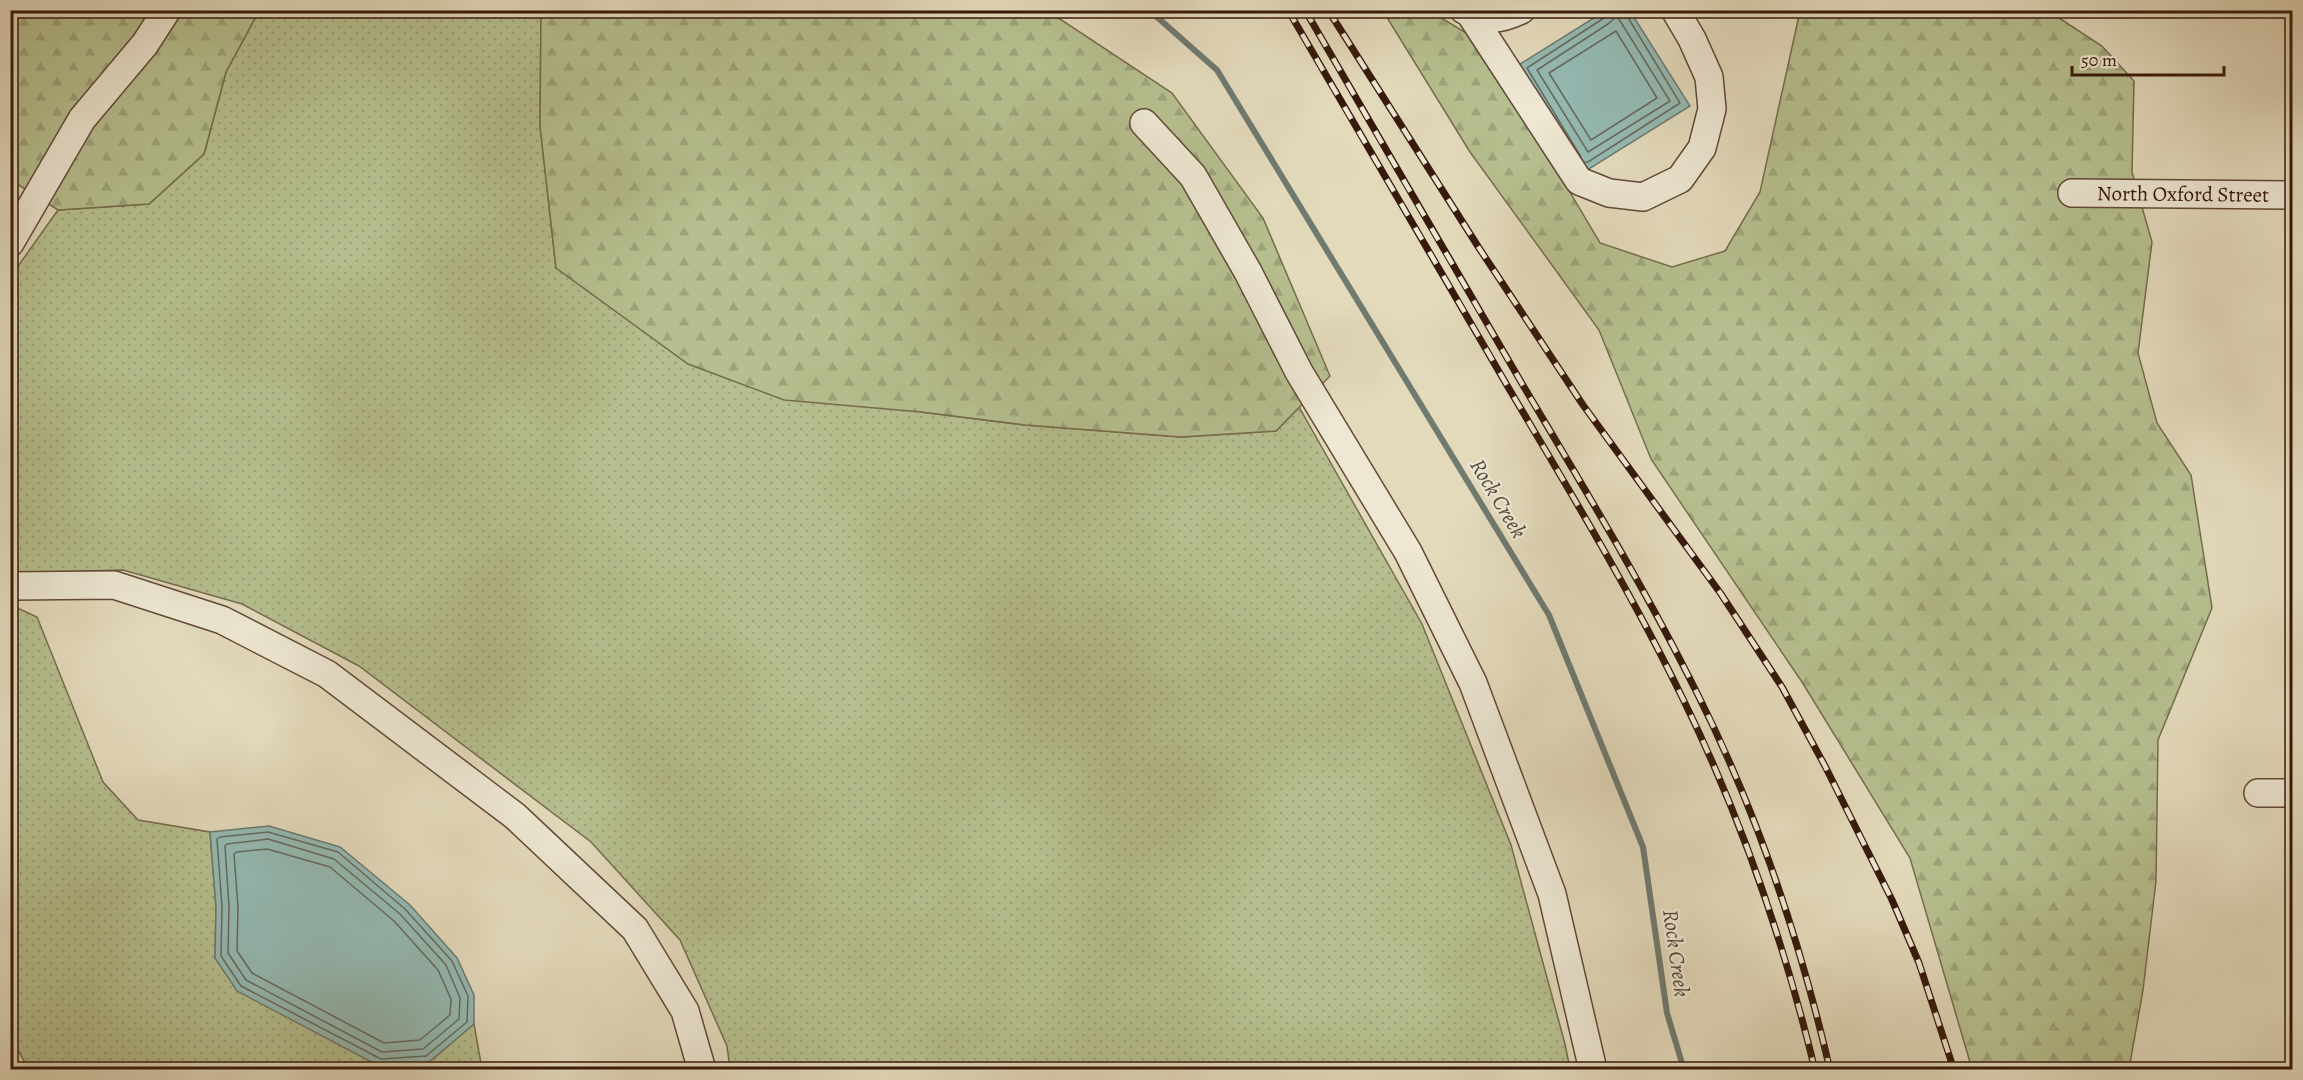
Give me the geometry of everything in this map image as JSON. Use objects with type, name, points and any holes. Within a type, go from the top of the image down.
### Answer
[{"type":"street","points":[[10,243],[82,119],[145,44],[167,10]]},
{"type":"street","points":[[1467,13],[1492,20],[1506,18],[1521,10]]},
{"type":"street","points":[[1467,13],[1579,181],[1610,193],[1643,197],[1680,179],[1702,148],[1712,109],[1709,77],[1692,39],[1675,10]]},
{"type":"street","points":[[1144,123],[1193,176],[1248,272],[1299,372],[1408,552],[1473,683],[1552,894],[1593,1070]]},
{"type":"street","name":"North Oxford Street","points":[[2072,193],[2292,195]]},
{"type":"street","points":[[10,586],[114,585],[222,620],[327,674],[515,816],[635,929],[685,1011],[702,1070]]},
{"type":"street","points":[[2258,793],[2292,793]]},
{"type":"green space","points":[[10,11],[259,11],[226,72],[204,154],[149,204],[58,210],[11,180]]},
{"type":"green space","points":[[259,11],[541,11],[540,126],[556,268],[921,412],[1025,425],[1181,437],[1276,431],[1299,407],[1422,624],[1511,845],[1570,1069],[730,1069],[727,1046],[680,940],[591,842],[359,666],[242,604],[123,570],[11,573],[11,276],[58,210],[149,204],[204,154],[226,72]]},
{"type":"green space","points":[[541,11],[1048,11],[1172,93],[1263,218],[1330,376],[1276,431],[1181,437],[1025,425],[921,412],[784,400],[688,364],[556,268],[540,126]]},
{"type":"green space","points":[[1383,11],[1435,11],[1438,16],[1481,42],[1600,243],[1672,267],[1725,251],[1760,192],[1800,11],[2059,11],[2059,18],[2102,46],[2134,81],[2132,172],[2152,242],[2138,353],[2157,423],[2191,475],[2212,608],[2158,740],[2156,881],[2143,990],[2129,1069],[1972,1069],[1910,858],[1802,682],[1651,459],[1599,330],[1470,152]]},
{"type":"green space","points":[[11,605],[37,617],[103,782],[138,820],[210,832],[216,907],[215,958],[429,1062],[474,1024],[482,1069],[28,1069],[11,1036]]},
{"type":"water","points":[[1605,11],[1630,11],[1690,106],[1584,172],[1517,66]]},
{"type":"water","points":[[269,826],[340,847],[410,905],[457,958],[474,995],[474,1024],[429,1062],[379,1066],[237,991],[215,958],[216,907],[210,832]]},
{"type":"waterway","name":"Rock Creek","points":[[1149,10],[1217,70],[1549,615],[1643,847],[1667,1013],[1684,1070]]},
{"type":"railway","points":[[1288,10],[1599,542],[1683,699],[1724,789],[1759,881],[1775,927],[1815,1070]]},
{"type":"railway","points":[[1305,10],[1614,538],[1697,693],[1739,784],[1775,877],[1805,973],[1830,1070]]},
{"type":"railway","points":[[1328,10],[1479,248],[1583,405],[1721,594],[1782,687],[1825,766],[1892,900],[1919,963],[1954,1070]]}]
